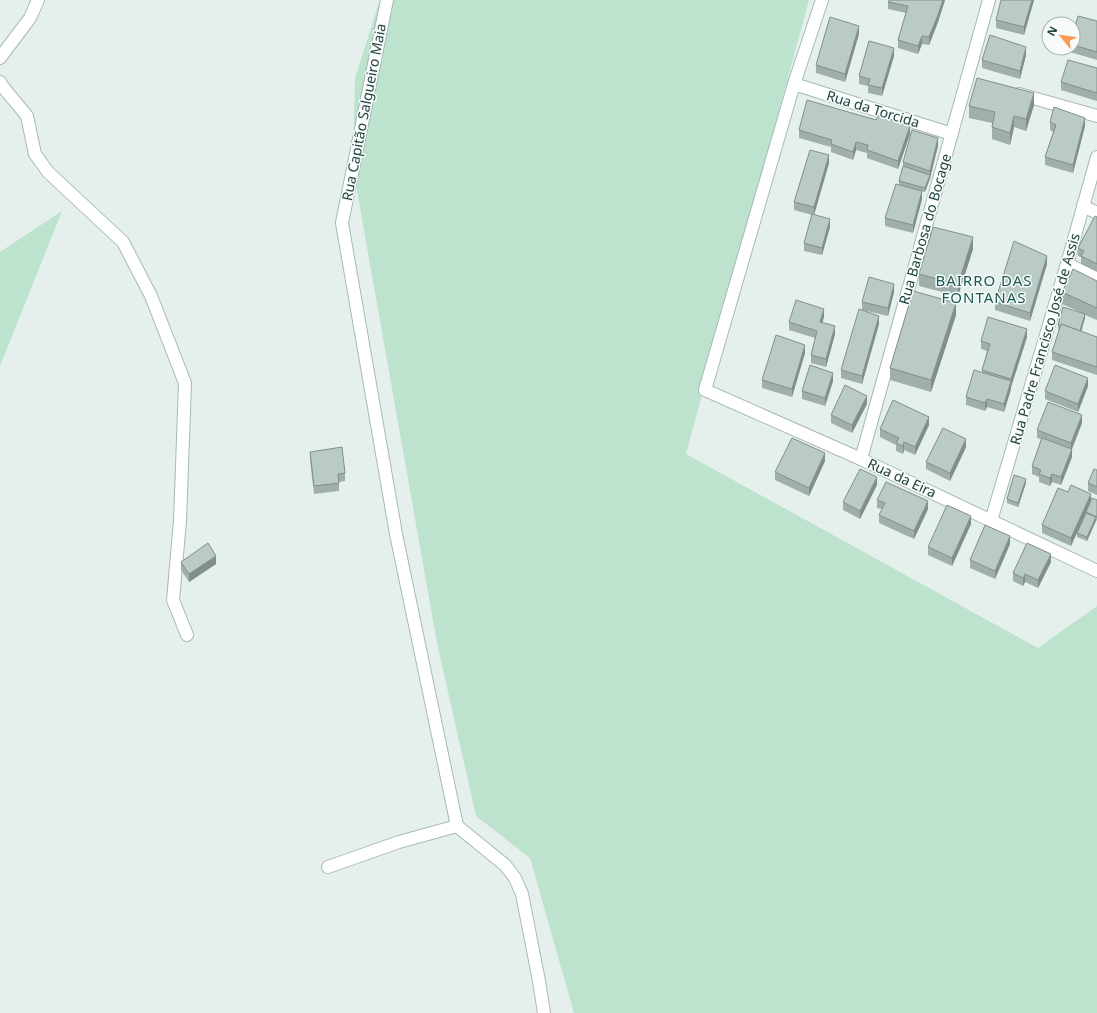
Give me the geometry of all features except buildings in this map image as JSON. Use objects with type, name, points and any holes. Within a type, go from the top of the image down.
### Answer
[{"type":"street","points":[[0,58],[30,18],[38,0]]},
{"type":"street","name":"Rua Capitão Salgueiro Maia","points":[[387,0],[342,223],[396,534],[457,826]]},
{"type":"street","points":[[794,84],[822,0]]},
{"type":"street","name":"Rua Barbosa do Bocage","points":[[861,459],[952,134],[971,80],[989,0]]},
{"type":"street","points":[[0,82],[27,116],[35,154],[48,172],[123,242],[151,296],[185,383],[180,521],[173,600],[187,635]]},
{"type":"street","name":"Rua da Torcida","points":[[794,84],[952,134]]},
{"type":"street","name":"Rua da Eira","points":[[794,84],[705,390],[861,459],[1097,571]]},
{"type":"street","points":[[1006,90],[1097,116]]},
{"type":"street","name":"Rua Padre Francisco José de Assis","points":[[991,520],[1097,157]]},
{"type":"street","points":[[1083,206],[1097,213]]},
{"type":"street","points":[[1067,264],[1097,278]]},
{"type":"street","points":[[328,867],[399,842],[457,826],[505,864],[522,894],[544,1013]]},
{"type":"green space","points":[[380,0],[809,0],[686,454],[1038,648],[1097,606],[1097,1013],[574,1013],[530,858],[476,816],[437,643],[353,168],[355,78]]},
{"type":"green space","points":[[62,211],[0,366],[0,252]]},
{"type":"district","name":"BAIRRO DAS FONTANAS","points":[[984,290]]}]
